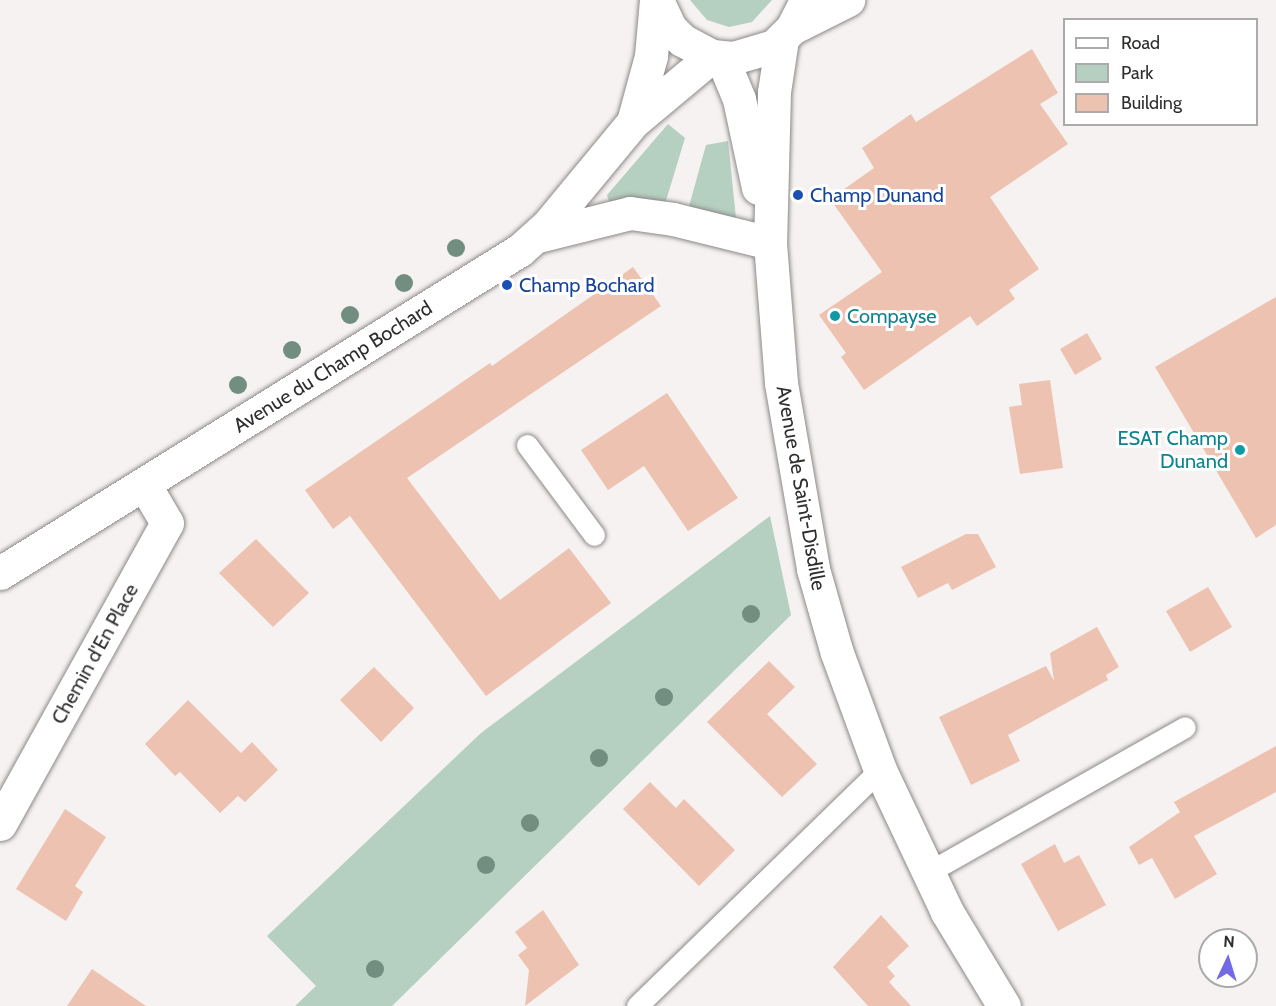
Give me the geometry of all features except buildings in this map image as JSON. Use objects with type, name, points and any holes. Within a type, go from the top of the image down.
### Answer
[{"type":"street","points":[[657,0],[670,28],[682,40],[717,57],[754,54],[793,22],[848,0]]},
{"type":"street","name":"Avenue du Champ Bochard","points":[[633,122],[651,56],[657,0]]},
{"type":"street","name":"Avenue de Saint-Disdille","points":[[793,22],[774,92],[770,243],[783,394],[808,547],[837,652],[880,770],[927,873],[968,951],[1004,1006]]},
{"type":"street","points":[[535,237],[630,213],[770,243],[743,116],[717,57]]},
{"type":"street","name":"Avenue du Champ Bochard","points":[[0,573],[488,272],[535,237],[633,122],[717,57]]},
{"type":"street","name":"Chemin d'En Place","points":[[0,824],[167,523],[144,484]]},
{"type":"lane","points":[[527,445],[594,536]]},
{"type":"lane","points":[[927,873],[1185,727]]},
{"type":"lane","points":[[637,1006],[880,770]]},
{"type":"green space","points":[[690,0],[772,0],[752,22],[729,27],[707,20]]},
{"type":"green space","points":[[668,124],[685,138],[665,204],[609,202],[607,195]]},
{"type":"green space","points":[[728,141],[736,218],[688,210],[706,145]]},
{"type":"green space","points":[[770,516],[791,615],[392,1006],[295,1006],[316,986],[267,936],[481,733]]},
{"type":"place","name":"Champ Dunand","points":[[798,195]]},
{"type":"place","name":"Champ Bochard","points":[[507,285]]},
{"type":"place","name":"Compayse","points":[[835,316]]},
{"type":"place","name":"ESAT Champ Dunand","points":[[1240,450]]}]
